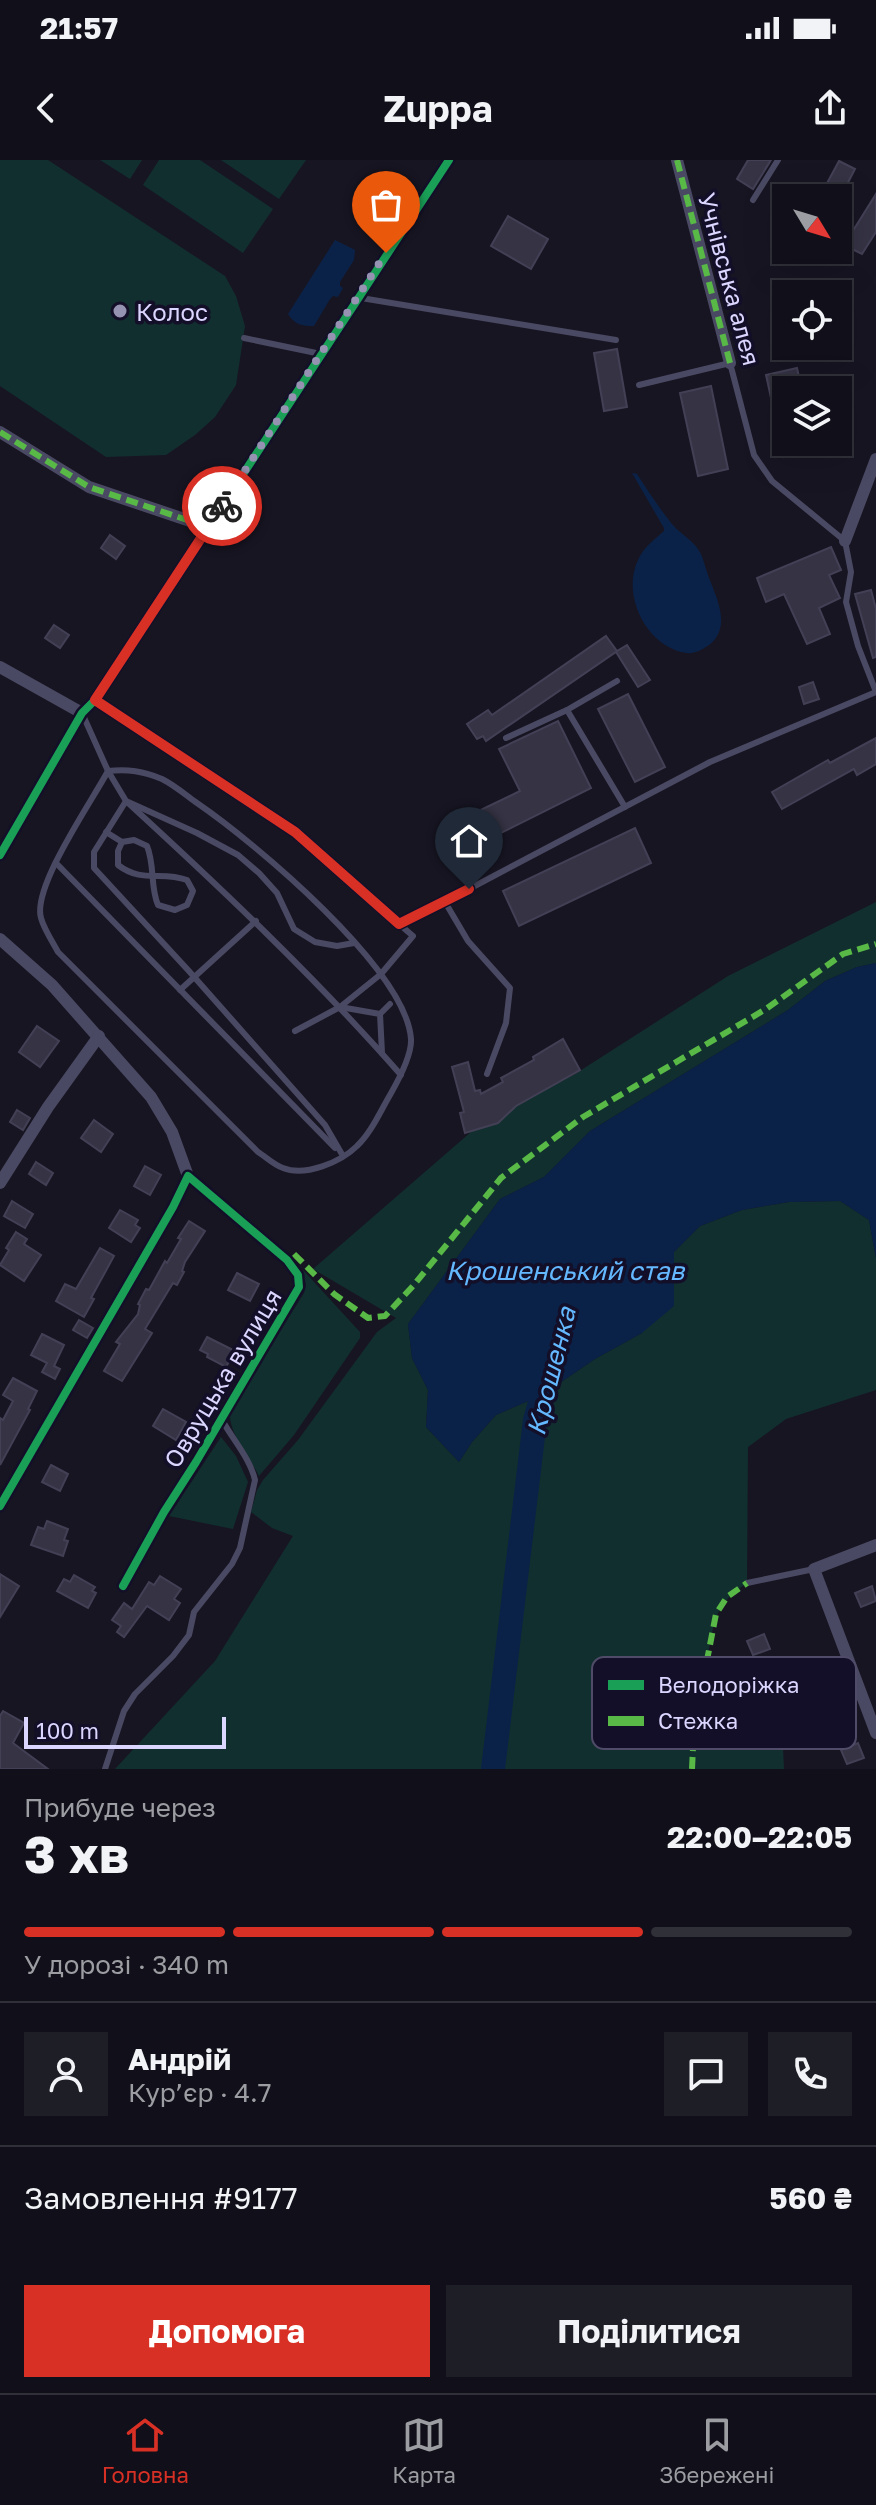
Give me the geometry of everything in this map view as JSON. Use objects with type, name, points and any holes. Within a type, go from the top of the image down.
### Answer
[{"type":"street","points":[[0,855],[82,713],[95,700],[449,160]]},
{"type":"street","name":"Учнівська алея","points":[[677,160],[730,363]]},
{"type":"street","points":[[0,432],[89,487],[208,527]]},
{"type":"street","points":[[845,541],[872,483],[876,459]]},
{"type":"street","points":[[0,667],[82,713]]},
{"type":"street","points":[[95,700],[295,832],[399,924],[469,889]]},
{"type":"street","points":[[0,939],[52,985],[151,1097],[172,1132],[188,1176],[0,1506]]},
{"type":"street","points":[[0,1183],[39,1120],[99,1036]]},
{"type":"street","name":"Овруцька вулиця","points":[[123,1586],[296,1293],[300,1281],[287,1260],[188,1176]]},
{"type":"street","points":[[847,1657],[814,1569],[876,1545]]},
{"type":"street","points":[[856,1680],[876,1733]]},
{"type":"lane","points":[[753,200],[778,160]]},
{"type":"lane","points":[[357,298],[616,340]]},
{"type":"lane","points":[[244,338],[321,354]]},
{"type":"lane","points":[[639,385],[730,363]]},
{"type":"lane","name":"Учнівська алея","points":[[730,363],[754,455],[772,481],[845,541]]},
{"type":"lane","points":[[469,889],[710,762],[876,692],[858,646],[846,602],[851,572],[845,541]]},
{"type":"lane","points":[[506,738],[567,710],[617,681]]},
{"type":"lane","points":[[567,710],[625,807]]},
{"type":"lane","points":[[82,713],[108,771],[126,801],[256,921],[401,1075]]},
{"type":"lane","points":[[131,769],[164,780],[229,825],[275,863],[354,943],[402,1005],[411,1040],[401,1075],[357,1147],[343,1156],[307,1170],[285,1169],[258,1152],[58,952],[40,916],[41,894],[108,771],[131,769]]},
{"type":"lane","points":[[126,801],[94,852],[94,868],[325,1125],[343,1156]]},
{"type":"lane","points":[[126,801],[238,855],[277,893],[294,929],[315,942],[337,946],[354,943]]},
{"type":"lane","points":[[106,832],[122,842],[134,840],[147,846],[154,877],[154,895],[158,905],[175,910],[187,905],[193,891],[187,880],[175,875],[154,877],[130,874],[118,865],[122,842]]},
{"type":"lane","points":[[56,863],[343,1156]]},
{"type":"lane","points":[[445,902],[468,941],[510,988],[506,1023],[487,1074]]},
{"type":"lane","points":[[180,990],[256,921]]},
{"type":"lane","points":[[295,1031],[340,1007],[381,974],[413,936],[399,924]]},
{"type":"lane","points":[[382,1053],[380,1014],[390,1004]]},
{"type":"lane","points":[[340,1007],[380,1014]]},
{"type":"lane","points":[[105,1769],[124,1711],[135,1694],[189,1635],[194,1612],[232,1564],[240,1548],[255,1480],[253,1469],[221,1418]]},
{"type":"lane","points":[[747,1583],[814,1569]]},
{"type":"green space","name":"Колос","points":[[0,160],[48,160],[225,276],[236,296],[245,326],[236,385],[215,417],[166,455],[106,457],[0,386]]},
{"type":"green space","points":[[100,160],[142,160],[130,179]]},
{"type":"green space","points":[[159,160],[200,160],[273,209],[243,253],[143,185]]},
{"type":"green space","points":[[221,160],[306,160],[279,199]]},
{"type":"green space","points":[[876,902],[876,963],[857,967],[825,981],[788,1010],[590,1131],[544,1177],[500,1199],[408,1324],[412,1358],[428,1390],[426,1427],[459,1462],[496,1415],[542,1395],[595,1359],[642,1333],[674,1252],[700,1226],[742,1210],[789,1202],[840,1201],[869,1220],[876,1258],[876,1390],[786,1419],[748,1447],[747,1583],[728,1598],[718,1613],[708,1654],[713,1657],[592,1657],[592,1749],[783,1749],[784,1769],[115,1769],[215,1661],[293,1536],[272,1528],[251,1512],[257,1490],[298,1440],[377,1332],[396,1318],[313,1269],[479,1125],[575,1074],[728,976]]},
{"type":"green space","points":[[303,1270],[360,1332],[360,1338],[294,1435],[259,1476],[232,1428],[230,1411],[304,1293]]},
{"type":"green space","points":[[221,1437],[236,1456],[248,1482],[233,1529],[169,1516]]},
{"type":"water","points":[[335,240],[355,250],[354,260],[340,282],[343,288],[338,297],[330,299],[314,326],[299,324],[288,314]]},
{"type":"water","points":[[632,473],[637,474],[667,518],[695,545],[702,558],[719,607],[721,624],[715,639],[696,652],[672,649],[649,630],[640,617],[633,587],[634,572],[639,558],[664,528]]},
{"type":"water","name":"Крошенський став","points":[[876,963],[876,1258],[869,1220],[840,1201],[789,1202],[742,1210],[700,1226],[674,1252],[674,1306],[642,1333],[595,1359],[542,1395],[496,1415],[459,1462],[426,1427],[428,1390],[412,1358],[408,1324],[500,1199],[544,1177],[590,1131],[788,1010],[825,981],[857,967]]},
{"type":"building","points":[[748,160],[771,160],[753,189],[737,179]]},
{"type":"building","points":[[839,161],[855,169],[847,184],[827,184]]},
{"type":"building","points":[[876,194],[876,232],[862,254],[852,249],[852,232]]},
{"type":"building","points":[[508,216],[548,239],[531,269],[491,246]]},
{"type":"building","points":[[617,349],[627,407],[604,411],[594,353]]},
{"type":"building","points":[[797,368],[799,376],[772,376],[772,402],[766,375]]},
{"type":"building","points":[[711,386],[728,469],[698,476],[680,393]]},
{"type":"building","points":[[110,535],[125,546],[116,559],[101,548]]},
{"type":"building","points":[[831,547],[841,570],[829,575],[840,598],[819,608],[830,634],[807,644],[784,594],[766,602],[757,578]]},
{"type":"building","points":[[871,590],[876,609],[876,657],[873,658],[855,594]]},
{"type":"building","points":[[54,625],[69,635],[60,648],[45,638]]},
{"type":"building","points":[[606,636],[617,651],[627,645],[650,680],[638,687],[616,652],[486,741],[483,736],[477,739],[467,724],[488,710],[492,715]]},
{"type":"building","points":[[813,682],[819,699],[804,704],[799,687]]},
{"type":"building","points":[[628,694],[665,767],[635,782],[598,709]]},
{"type":"building","points":[[558,721],[591,788],[479,844],[466,817],[520,791],[499,749]]},
{"type":"building","points":[[876,738],[876,764],[857,775],[854,769],[782,809],[772,792],[828,760],[830,763]]},
{"type":"building","points":[[635,828],[651,863],[519,926],[503,891]]},
{"type":"building","points":[[37,1026],[59,1041],[40,1067],[19,1052]]},
{"type":"building","points":[[563,1039],[580,1070],[516,1106],[498,1123],[465,1133],[460,1113],[464,1112],[452,1067],[468,1062],[475,1091],[480,1090],[481,1094]]},
{"type":"building","points":[[17,1110],[30,1118],[23,1130],[10,1122]]},
{"type":"building","points":[[94,1120],[113,1134],[101,1152],[81,1138]]},
{"type":"building","points":[[36,1162],[53,1173],[46,1185],[29,1174]]},
{"type":"building","points":[[145,1166],[161,1175],[150,1195],[134,1186]]},
{"type":"building","points":[[12,1201],[33,1214],[25,1228],[4,1216]]},
{"type":"building","points":[[120,1210],[138,1220],[135,1225],[140,1228],[131,1242],[109,1228]]},
{"type":"building","points":[[189,1221],[205,1231],[185,1262],[177,1285],[173,1283],[145,1329],[152,1333],[122,1381],[104,1371],[120,1344],[116,1342],[138,1314],[138,1304],[146,1289],[149,1290],[165,1261],[167,1263]]},
{"type":"building","points":[[16,1232],[27,1239],[24,1244],[41,1255],[24,1281],[0,1265]]},
{"type":"building","points":[[100,1248],[114,1256],[84,1317],[56,1301],[65,1284],[76,1289]]},
{"type":"building","points":[[237,1273],[259,1284],[250,1301],[228,1290]]},
{"type":"building","points":[[79,1320],[93,1328],[87,1338],[73,1330]]},
{"type":"building","points":[[42,1334],[64,1345],[54,1366],[60,1369],[55,1379],[42,1372],[47,1363],[31,1355]]},
{"type":"building","points":[[207,1337],[235,1351],[226,1367],[200,1350]]},
{"type":"building","points":[[13,1378],[37,1391],[0,1465],[0,1418],[3,1420],[13,1401],[3,1395]]},
{"type":"building","points":[[163,1409],[186,1422],[176,1440],[153,1426]]},
{"type":"building","points":[[51,1465],[68,1474],[60,1491],[42,1482]]},
{"type":"building","points":[[47,1521],[68,1529],[63,1556],[31,1545],[38,1527],[44,1529]]},
{"type":"building","points":[[0,1574],[19,1586],[0,1617]]},
{"type":"building","points":[[74,1575],[95,1587],[92,1591],[96,1593],[88,1608],[57,1591],[64,1579],[70,1582]]},
{"type":"building","points":[[160,1576],[181,1589],[174,1599],[180,1603],[169,1620],[147,1606],[124,1637],[117,1632],[121,1626],[112,1620],[124,1603],[132,1609],[149,1582],[154,1585]]},
{"type":"building","points":[[872,1586],[876,1601],[861,1607],[855,1593]]},
{"type":"building","points":[[764,1634],[770,1649],[753,1655],[747,1641]]},
{"type":"building","points":[[3,1711],[24,1723],[13,1743],[48,1769],[0,1769],[0,1716]]},
{"type":"building","points":[[856,1744],[864,1758],[847,1764],[841,1750],[856,1749]]},
{"type":"waterway","name":"Крошенка","points":[[493,1769],[535,1420],[551,1364]]},
{"type":"marked path","points":[[677,160],[730,363]]},
{"type":"marked path","points":[[0,432],[89,487],[208,527]]},
{"type":"marked path","points":[[294,1254],[334,1294],[368,1318],[385,1316],[501,1178],[583,1117],[766,1009],[843,954],[876,944]]},
{"type":"marked path","points":[[708,1657],[716,1614],[727,1597],[747,1583]]},
{"type":"marked path","points":[[692,1769],[693,1749]]},
{"type":"cycle path","points":[[0,855],[82,713],[95,700],[449,160]]},
{"type":"cycle path","points":[[95,700],[295,832],[399,924],[469,889]]},
{"type":"cycle path","points":[[0,1506],[188,1176],[287,1260],[298,1275],[299,1287],[123,1586]]},
{"type":"way so far","points":[[222,506],[386,253]]},
{"type":"place","name":"Колос","points":[[120,311]]},
{"type":"route","points":[[222,506],[95,700],[295,832],[399,924],[469,889]]}]
